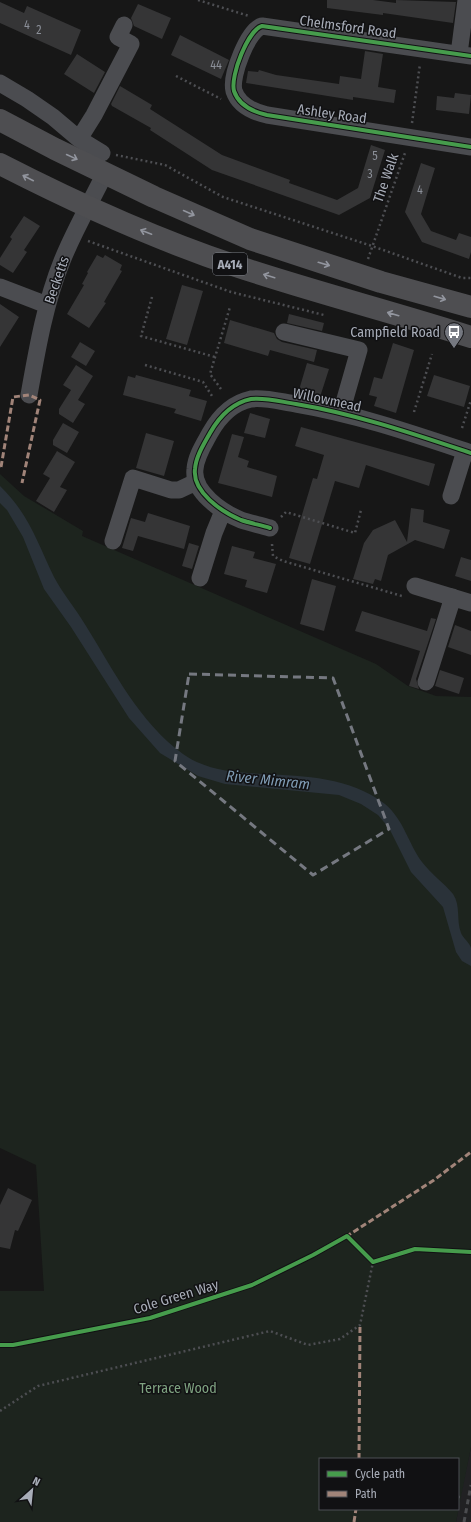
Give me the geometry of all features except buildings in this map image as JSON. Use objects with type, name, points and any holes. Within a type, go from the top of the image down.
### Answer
[{"type":"highway","name":"A414","points":[[0,120],[54,149],[103,163],[250,239],[381,282],[471,307]]},
{"type":"highway","name":"A414","points":[[0,164],[132,227],[236,266],[471,337]]},
{"type":"street","points":[[465,55],[466,0]]},
{"type":"street","points":[[79,139],[94,115],[131,44],[118,37],[124,25]]},
{"type":"street","name":"Chelmsford Road","points":[[257,28],[271,26],[465,55]]},
{"type":"street","points":[[240,101],[234,90],[235,74],[250,35],[257,28]]},
{"type":"street","points":[[0,83],[53,117],[79,139],[103,163]]},
{"type":"street","name":"Ashley Road","points":[[240,101],[252,111],[268,115],[471,147]]},
{"type":"street","name":"Becketts","points":[[29,395],[48,305],[62,261],[89,207],[103,163]]},
{"type":"street","points":[[0,287],[48,305]]},
{"type":"street","points":[[284,332],[359,350],[341,413]]},
{"type":"street","name":"Willowmead","points":[[196,482],[194,470],[202,447],[222,416],[230,408],[241,402],[252,399],[341,413],[468,452]]},
{"type":"street","points":[[451,496],[468,452]]},
{"type":"street","points":[[113,541],[133,478],[171,490],[179,490],[196,482],[210,500],[223,511],[240,519],[270,528]]},
{"type":"street","points":[[200,578],[214,533],[223,511]]},
{"type":"street","points":[[415,586],[471,603]]},
{"type":"street","points":[[426,682],[453,597]]},
{"type":"path","points":[[198,0],[248,15],[257,28]]},
{"type":"path","points":[[176,76],[226,102],[240,101]]},
{"type":"path","points":[[103,163],[165,164],[223,197],[372,246],[462,278],[471,278]]},
{"type":"path","points":[[83,239],[232,292],[324,315]]},
{"type":"path","points":[[152,297],[141,336],[215,357]]},
{"type":"path","points":[[221,389],[210,374],[230,308]]},
{"type":"path","points":[[414,412],[432,354]]},
{"type":"path","points":[[145,365],[203,382],[212,396]]},
{"type":"path","points":[[462,428],[471,400]]},
{"type":"path","points":[[361,510],[355,532],[286,512],[270,528],[273,556],[283,561],[402,596],[415,586]]},
{"type":"path","points":[[0,1411],[38,1386],[270,1331],[308,1345],[340,1340],[360,1325],[374,1262]]},
{"type":"highlighted area","points":[[189,674],[333,678],[389,829],[313,875],[175,761]]},
{"type":"shaded area","points":[[471,1447],[471,1522],[456,1522]]},
{"type":"green space","name":"Terrace Wood","points":[[0,474],[24,496],[83,531],[82,536],[376,664],[408,686],[436,696],[471,697],[471,1447],[459,1507],[459,1458],[319,1458],[319,1510],[458,1510],[456,1522],[0,1522],[0,1291],[44,1291],[36,1165],[0,1148]]},
{"type":"water","name":"River Mimram","points":[[0,486],[18,507],[32,529],[54,577],[117,678],[128,695],[153,727],[183,754],[192,760],[211,767],[221,770],[311,777],[342,783],[357,788],[385,804],[397,817],[422,862],[429,871],[453,894],[457,903],[461,933],[471,948],[471,966],[462,961],[456,952],[443,907],[411,872],[389,828],[378,815],[361,804],[339,795],[225,784],[198,776],[160,753],[129,718],[71,627],[44,589],[23,537],[7,510],[0,503]]},
{"type":"railway","points":[[464,1522],[471,1485]]},
{"type":"marked path","points":[[1,467],[13,397],[29,395],[40,400],[22,483]]},
{"type":"marked path","points":[[348,1237],[347,1236],[434,1180],[471,1152]]},
{"type":"marked path","points":[[359,1458],[360,1325]]},
{"type":"marked path","points":[[354,1522],[356,1510]]},
{"type":"cycle path","points":[[471,56],[262,26],[257,29],[246,44],[237,65],[233,84],[234,91],[239,101],[248,108],[262,114],[471,147]]},
{"type":"cycle path","points":[[270,528],[241,520],[225,512],[203,493],[198,486],[195,477],[197,459],[214,427],[222,416],[232,407],[244,401],[251,399],[268,399],[341,413],[385,425],[471,453]]},
{"type":"cycle path","name":"Cole Green Way","points":[[0,1345],[13,1345],[150,1318],[252,1285],[313,1255],[347,1236],[373,1262],[415,1249],[471,1252]]},
{"type":"place","name":"Campfield Road","points":[[454,349]]}]
